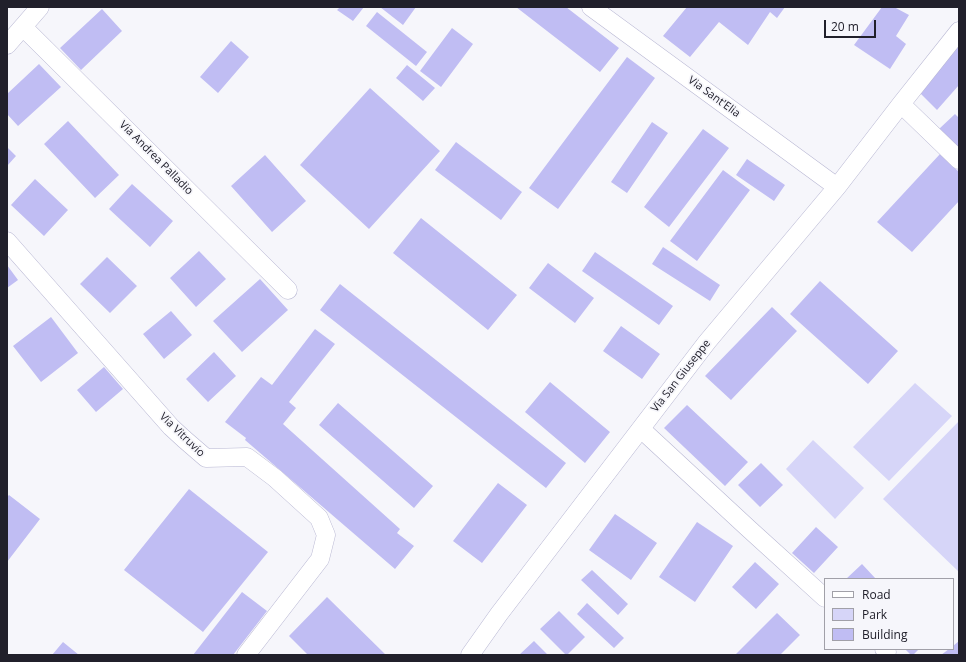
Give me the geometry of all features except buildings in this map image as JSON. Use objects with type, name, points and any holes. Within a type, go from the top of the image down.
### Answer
[{"type":"street","points":[[7,45],[40,7]]},
{"type":"street","name":"Via Sant'Elia","points":[[591,7],[837,187]]},
{"type":"street","name":"Via Andrea Palladio","points":[[24,27],[288,290]]},
{"type":"street","name":"Via San Giuseppe","points":[[470,655],[499,614],[707,342],[837,187],[959,32]]},
{"type":"street","points":[[901,104],[959,160]]},
{"type":"street","name":"Via Vitruvio","points":[[7,241],[171,427],[184,439],[206,458],[247,457],[275,478],[320,518],[326,535],[320,559],[246,655]]},
{"type":"street","points":[[641,429],[824,597]]},
{"type":"green space","points":[[915,383],[952,416],[889,481],[853,447]]},
{"type":"green space","points":[[959,421],[959,572],[883,499]]},
{"type":"green space","points":[[813,440],[864,488],[835,519],[786,469]]}]
